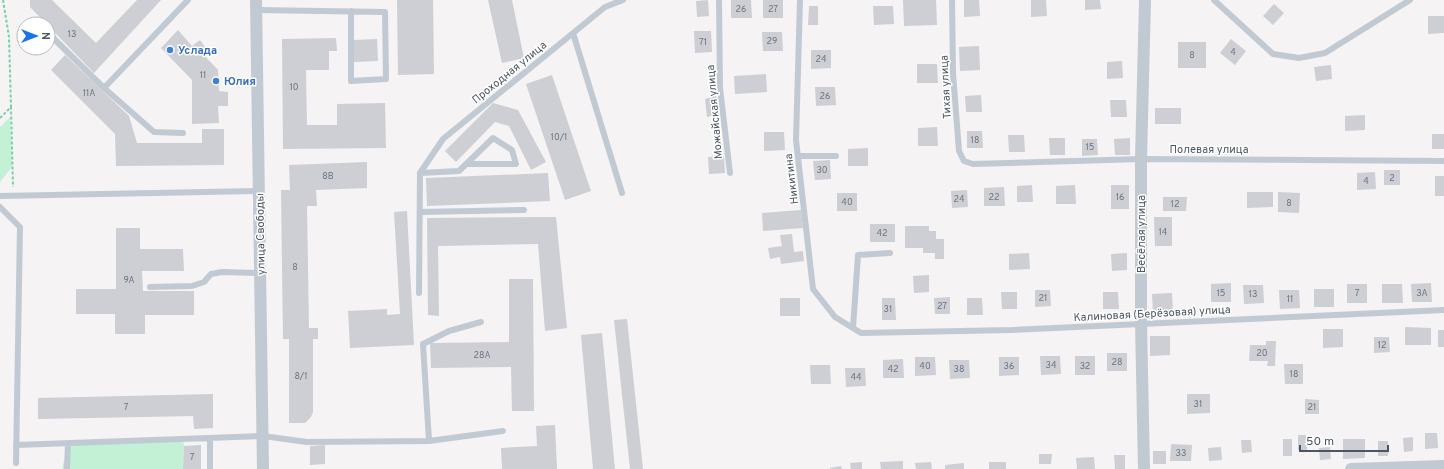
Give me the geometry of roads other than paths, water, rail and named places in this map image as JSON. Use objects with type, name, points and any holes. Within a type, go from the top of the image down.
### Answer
[{"type":"street","name":"Весёлая улица","points":[[1144,469],[1141,323],[1141,158],[1145,0]]},
{"type":"street","name":"улица Свободы","points":[[256,5],[263,469]]},
{"type":"street","points":[[1351,469],[1444,466]]},
{"type":"lane","points":[[104,88],[188,0]]},
{"type":"lane","name":"Проходная улица","points":[[420,173],[443,139],[604,7],[623,0]]},
{"type":"lane","name":"Можайская улица","points":[[719,0],[720,88],[730,173]]},
{"type":"lane","name":"Никитина","points":[[800,0],[796,140],[813,289],[835,317],[861,333]]},
{"type":"lane","name":"Тихая улица","points":[[952,0],[953,73],[959,151],[964,161],[973,164]]},
{"type":"lane","points":[[1214,0],[1273,54],[1299,58],[1325,53],[1410,0]]},
{"type":"lane","points":[[256,5],[385,12],[386,79],[350,81],[351,11]]},
{"type":"lane","points":[[572,33],[622,193]]},
{"type":"lane","points":[[56,40],[104,88],[154,132],[183,133]]},
{"type":"lane","points":[[419,293],[420,173],[459,171],[466,164],[493,138],[512,150],[516,164],[466,164]]},
{"type":"lane","points":[[798,156],[836,156]]},
{"type":"lane","name":"Полевая улица","points":[[973,164],[1141,158],[1444,161]]},
{"type":"lane","points":[[0,196],[259,191]]},
{"type":"lane","points":[[0,207],[20,227],[16,463]]},
{"type":"lane","points":[[420,212],[524,210]]},
{"type":"lane","points":[[853,328],[858,255],[890,253]]},
{"type":"lane","points":[[150,287],[192,286],[204,282],[211,274],[222,272],[260,273]]},
{"type":"lane","name":"Калиновая (Берёзовая) улица","points":[[861,333],[1011,330],[1444,310]]},
{"type":"lane","points":[[429,440],[423,344],[449,331],[481,322]]},
{"type":"lane","points":[[16,445],[263,436],[307,442],[429,440],[503,431]]},
{"type":"lane","points":[[210,438],[210,469]]},
{"type":"lane","points":[[67,469],[68,443]]},
{"type":"place","name":"Услада","points":[[170,50]]},
{"type":"place","name":"Юлия","points":[[216,81]]}]
